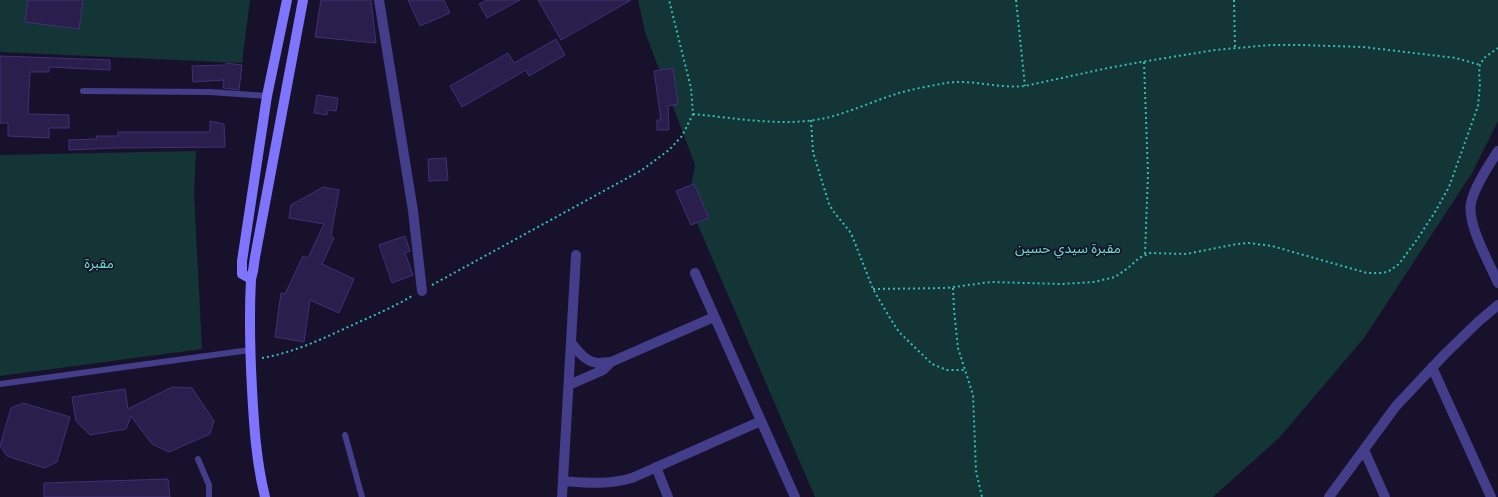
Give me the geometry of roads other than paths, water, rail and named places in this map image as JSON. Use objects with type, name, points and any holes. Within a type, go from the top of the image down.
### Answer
[{"type":"street","points":[[251,279],[242,274],[242,261],[267,96],[287,0]]},
{"type":"street","points":[[265,497],[258,471],[254,439],[250,355],[251,279],[254,271],[255,256],[303,0]]},
{"type":"street","points":[[379,0],[413,211],[422,291]]},
{"type":"street","points":[[1498,151],[1475,191],[1470,212],[1473,228],[1498,283]]},
{"type":"street","points":[[562,497],[576,255]]},
{"type":"street","points":[[695,273],[795,497]]},
{"type":"street","points":[[1330,497],[1396,406],[1432,367],[1479,321],[1498,305]]},
{"type":"street","points":[[569,385],[603,370],[611,362],[714,317]]},
{"type":"street","points":[[572,344],[589,360],[611,362]]},
{"type":"street","points":[[1432,367],[1491,497]]},
{"type":"street","points":[[563,481],[591,484],[617,482],[632,478],[761,422]]},
{"type":"street","points":[[1364,450],[1385,497]]},
{"type":"street","points":[[656,467],[668,497]]},
{"type":"lane","points":[[83,91],[210,92],[267,96]]},
{"type":"lane","points":[[0,384],[250,355]]},
{"type":"lane","points":[[345,435],[362,497]]},
{"type":"lane","points":[[198,459],[209,485],[209,497]]},
{"type":"park label","name":"مقبرة سيدي حسين","points":[[1068,248]]},
{"type":"park label","name":"مقبرة","points":[[99,263]]}]
